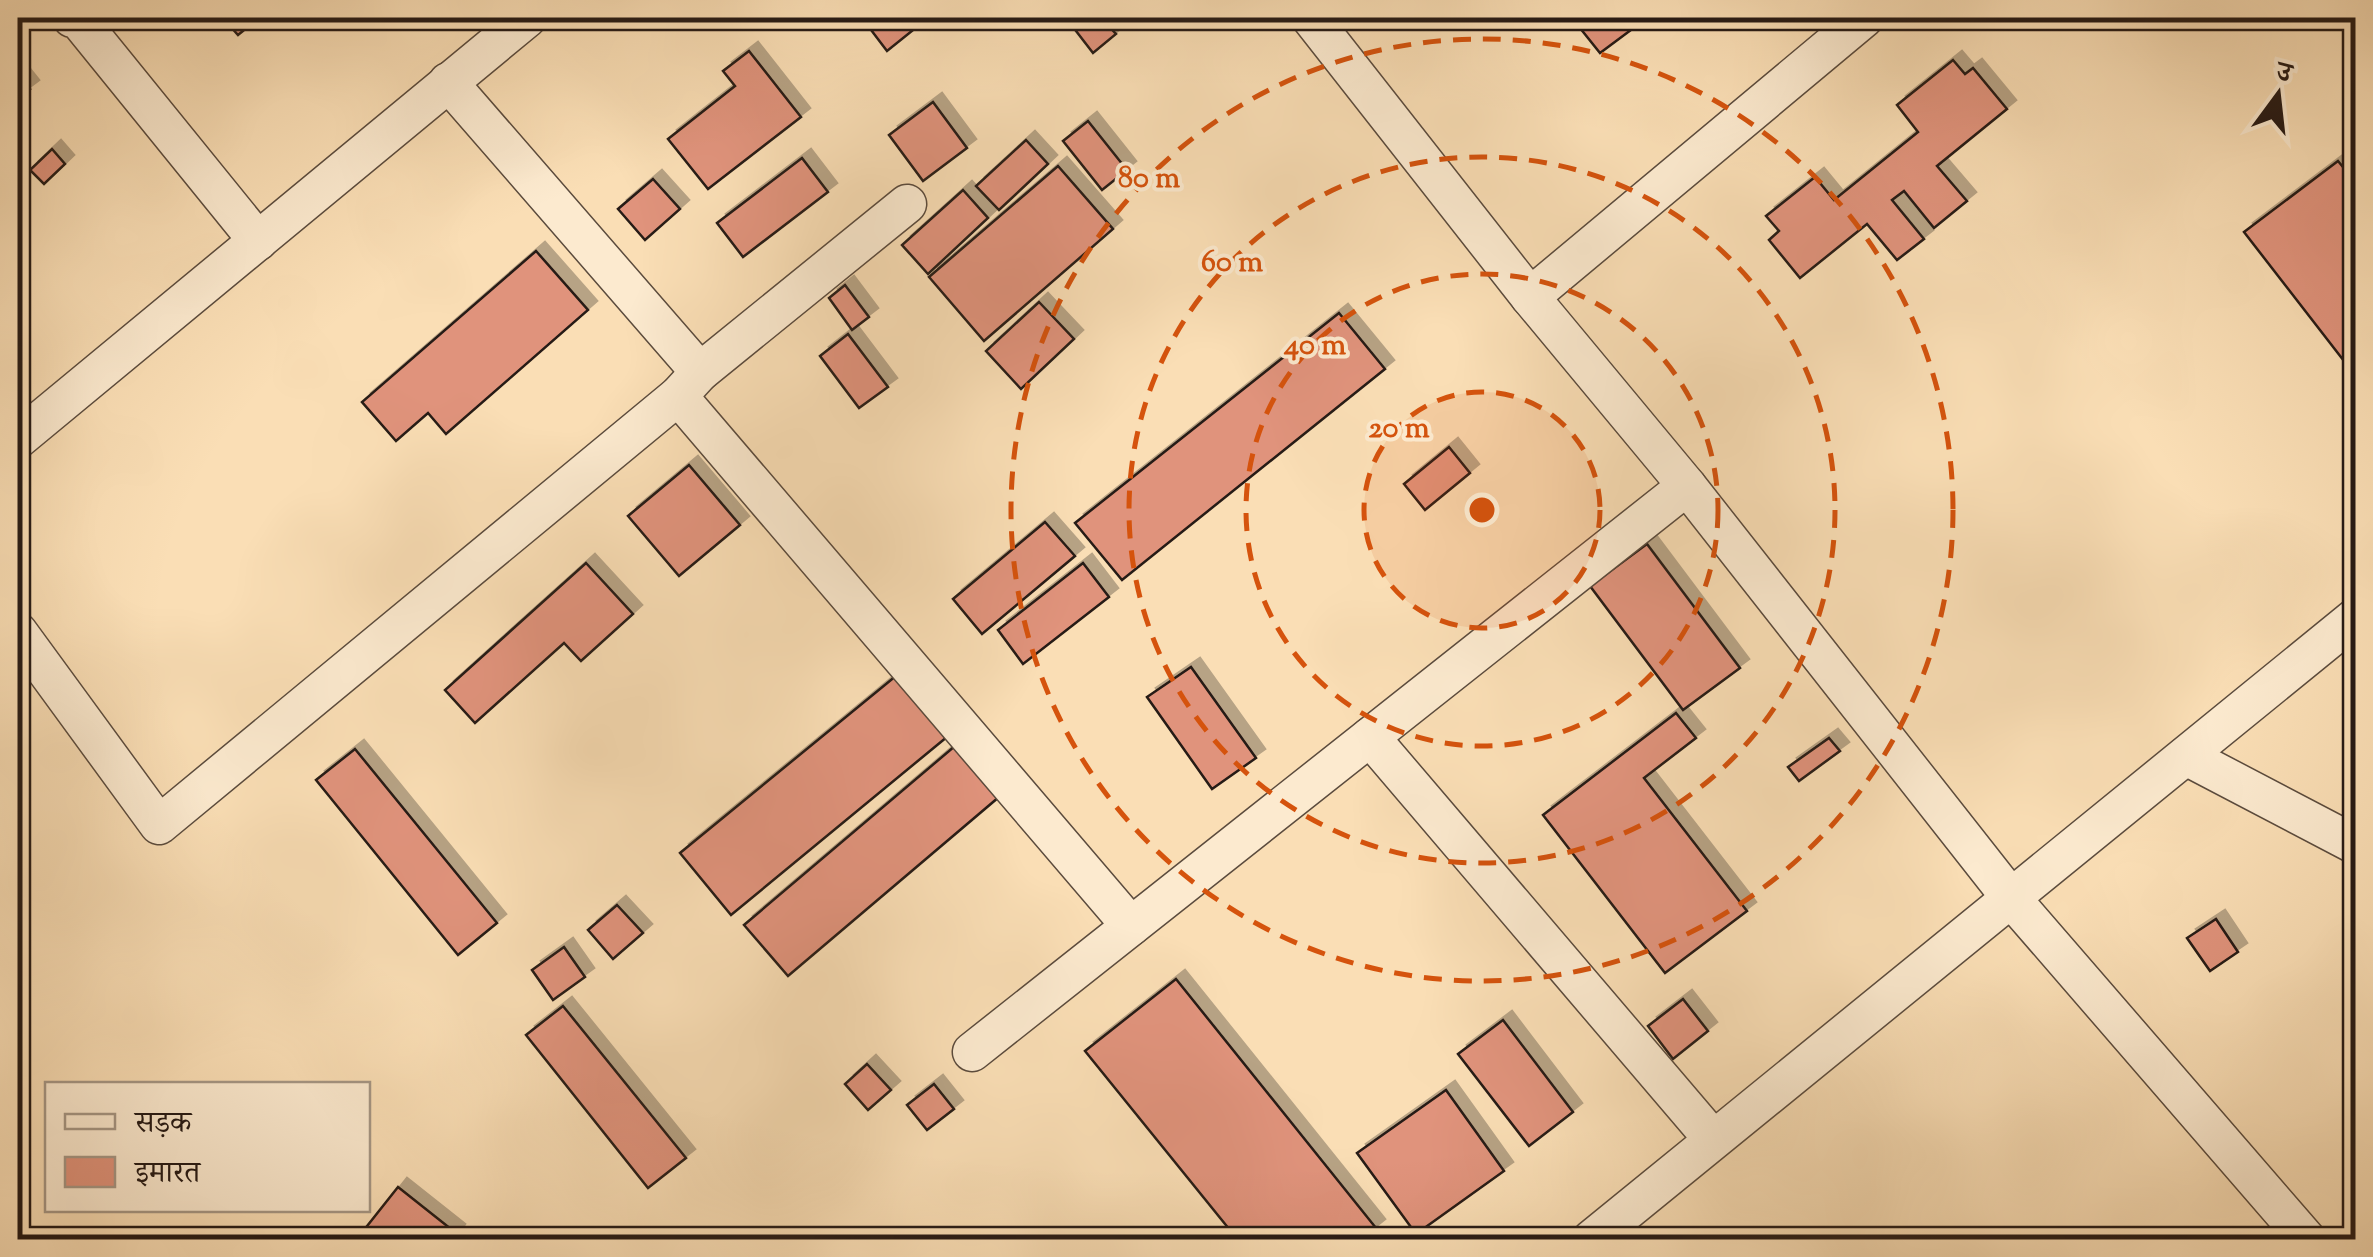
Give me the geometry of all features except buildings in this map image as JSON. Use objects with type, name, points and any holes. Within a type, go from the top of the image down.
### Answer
[{"type":"street","points":[[72,18],[78,19],[258,241]]},
{"type":"street","points":[[18,439],[526,18]]},
{"type":"street","points":[[1310,18],[1530,296],[1687,486],[2011,898],[2307,1240]]},
{"type":"street","points":[[1530,296],[1864,18]]},
{"type":"street","points":[[448,82],[1131,926]]},
{"type":"street","points":[[18,632],[159,825],[907,204]]},
{"type":"street","points":[[972,1052],[1687,486]]},
{"type":"street","points":[[1591,1240],[2356,617]]},
{"type":"street","points":[[1370,737],[1712,1138]]},
{"type":"street","points":[[2186,756],[2356,846]]}]
